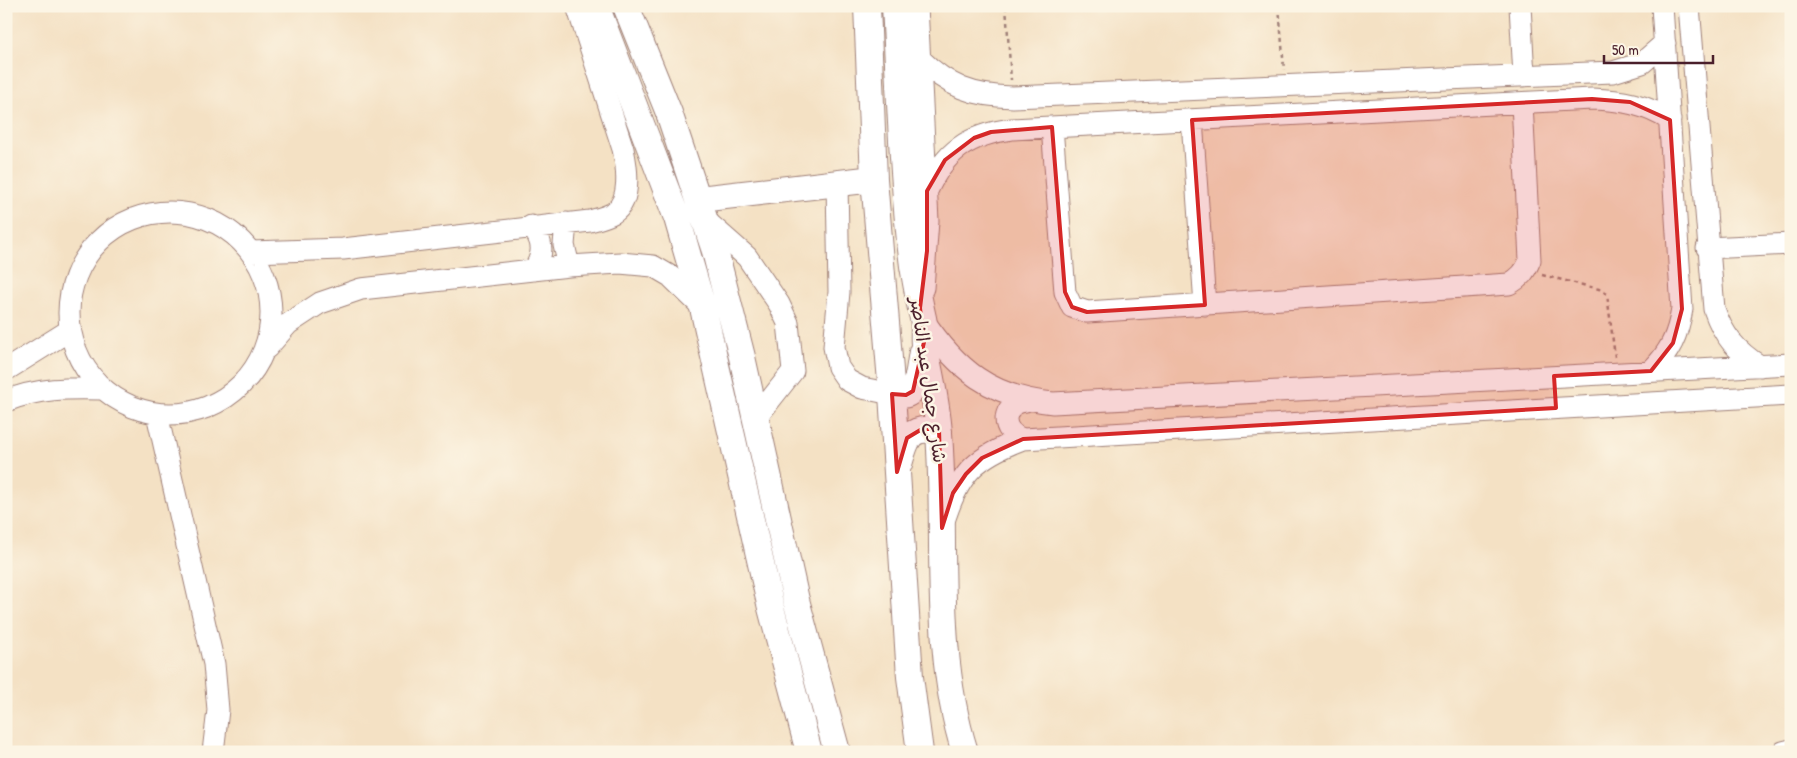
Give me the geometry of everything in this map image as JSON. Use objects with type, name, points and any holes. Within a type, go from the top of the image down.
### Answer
[{"type":"main road","points":[[596,6],[677,218],[703,308],[771,608],[808,747],[834,743],[796,600],[729,303],[702,209],[669,113],[626,6]]},
{"type":"main road","name":"شارع جمال عبد الناصر","points":[[867,6],[874,179],[892,394],[910,677],[920,752]]},
{"type":"main road","name":"شارع جمال عبد الناصر","points":[[895,6],[905,181],[922,323],[936,396],[939,431],[942,605],[945,648],[962,743]]},
{"type":"main road","points":[[702,209],[837,183],[874,179]]},
{"type":"main road","points":[[892,394],[906,395],[913,391],[917,384],[922,323]]},
{"type":"main road","points":[[897,472],[907,438],[922,429],[939,431]]},
{"type":"street","points":[[252,252],[343,249],[531,226],[590,221],[614,213],[623,202],[628,170],[623,148],[577,6]]},
{"type":"street","points":[[917,6],[927,191],[927,251],[922,323],[942,347],[979,380],[1026,400],[1053,403],[1080,402],[1791,364]]},
{"type":"street","points":[[1520,6],[1524,76]]},
{"type":"street","points":[[1651,372],[1664,359],[1673,344],[1680,318],[1680,290],[1662,6]]},
{"type":"street","points":[[1689,6],[1711,291],[1717,318],[1730,342],[1744,356],[1760,366]]},
{"type":"street","points":[[920,59],[951,84],[969,92],[988,97],[1013,97],[1613,72],[1642,63],[1665,43]]},
{"type":"street","points":[[1613,72],[1621,85],[1615,100]]},
{"type":"street","points":[[1385,81],[1387,110]]},
{"type":"street","points":[[1012,129],[1002,123],[999,113],[1003,102],[1013,97]]},
{"type":"street","points":[[927,191],[945,160],[958,147],[974,138],[991,132],[1012,129],[1615,100],[1644,106],[1670,120]]},
{"type":"street","points":[[1052,127],[1065,292],[1072,306],[1087,312],[1509,284],[1526,270],[1530,260],[1522,103]]},
{"type":"street","points":[[1192,120],[1206,305]]},
{"type":"street","points":[[837,183],[839,292],[834,347],[838,367],[847,380],[862,388],[892,394]]},
{"type":"street","points":[[702,209],[747,257],[779,304],[788,323],[793,371],[756,418]]},
{"type":"street","points":[[265,350],[272,316],[267,282],[252,252],[230,231],[203,217],[174,212],[144,215],[117,227],[94,246],[78,271],[69,300],[70,330],[81,362],[103,389],[119,401],[157,414],[179,414],[206,408],[232,395],[252,374],[265,350],[288,324],[320,304],[361,289],[569,266],[620,263],[653,266],[670,276],[703,308]]},
{"type":"street","points":[[566,223],[564,244],[569,266]]},
{"type":"street","points":[[531,226],[541,243],[542,252],[534,270]]},
{"type":"street","points":[[1707,248],[1791,244]]},
{"type":"street","points":[[1680,290],[1696,298],[1711,291]]},
{"type":"street","points":[[6,370],[70,330]]},
{"type":"street","points":[[1554,376],[1556,408]]},
{"type":"street","points":[[6,401],[21,395],[51,389],[103,389]]},
{"type":"street","points":[[942,528],[953,493],[966,474],[982,458],[1001,447],[1022,439],[1791,395]]},
{"type":"street","points":[[1022,439],[1011,433],[1005,421],[1006,414],[1014,404],[1026,400]]},
{"type":"street","points":[[157,414],[214,664],[218,710],[213,752]]},
{"type":"street","points":[[962,743],[978,752]]},
{"type":"street","points":[[1783,752],[1791,750]]},
{"type":"path","points":[[1006,6],[1013,97]]},
{"type":"path","points":[[1279,6],[1285,86]]},
{"type":"path","points":[[1526,270],[1599,289],[1608,294],[1616,373]]},
{"type":"highlighted area","points":[[1592,99],[1630,102],[1670,120],[1682,309],[1673,343],[1651,371],[1554,376],[1556,408],[1023,439],[982,458],[966,474],[953,493],[942,528],[939,429],[922,429],[907,438],[897,472],[892,394],[906,395],[913,391],[924,342],[920,308],[927,251],[927,191],[945,160],[974,138],[991,132],[1052,127],[1065,292],[1072,307],[1087,312],[1205,305],[1192,120]]}]
